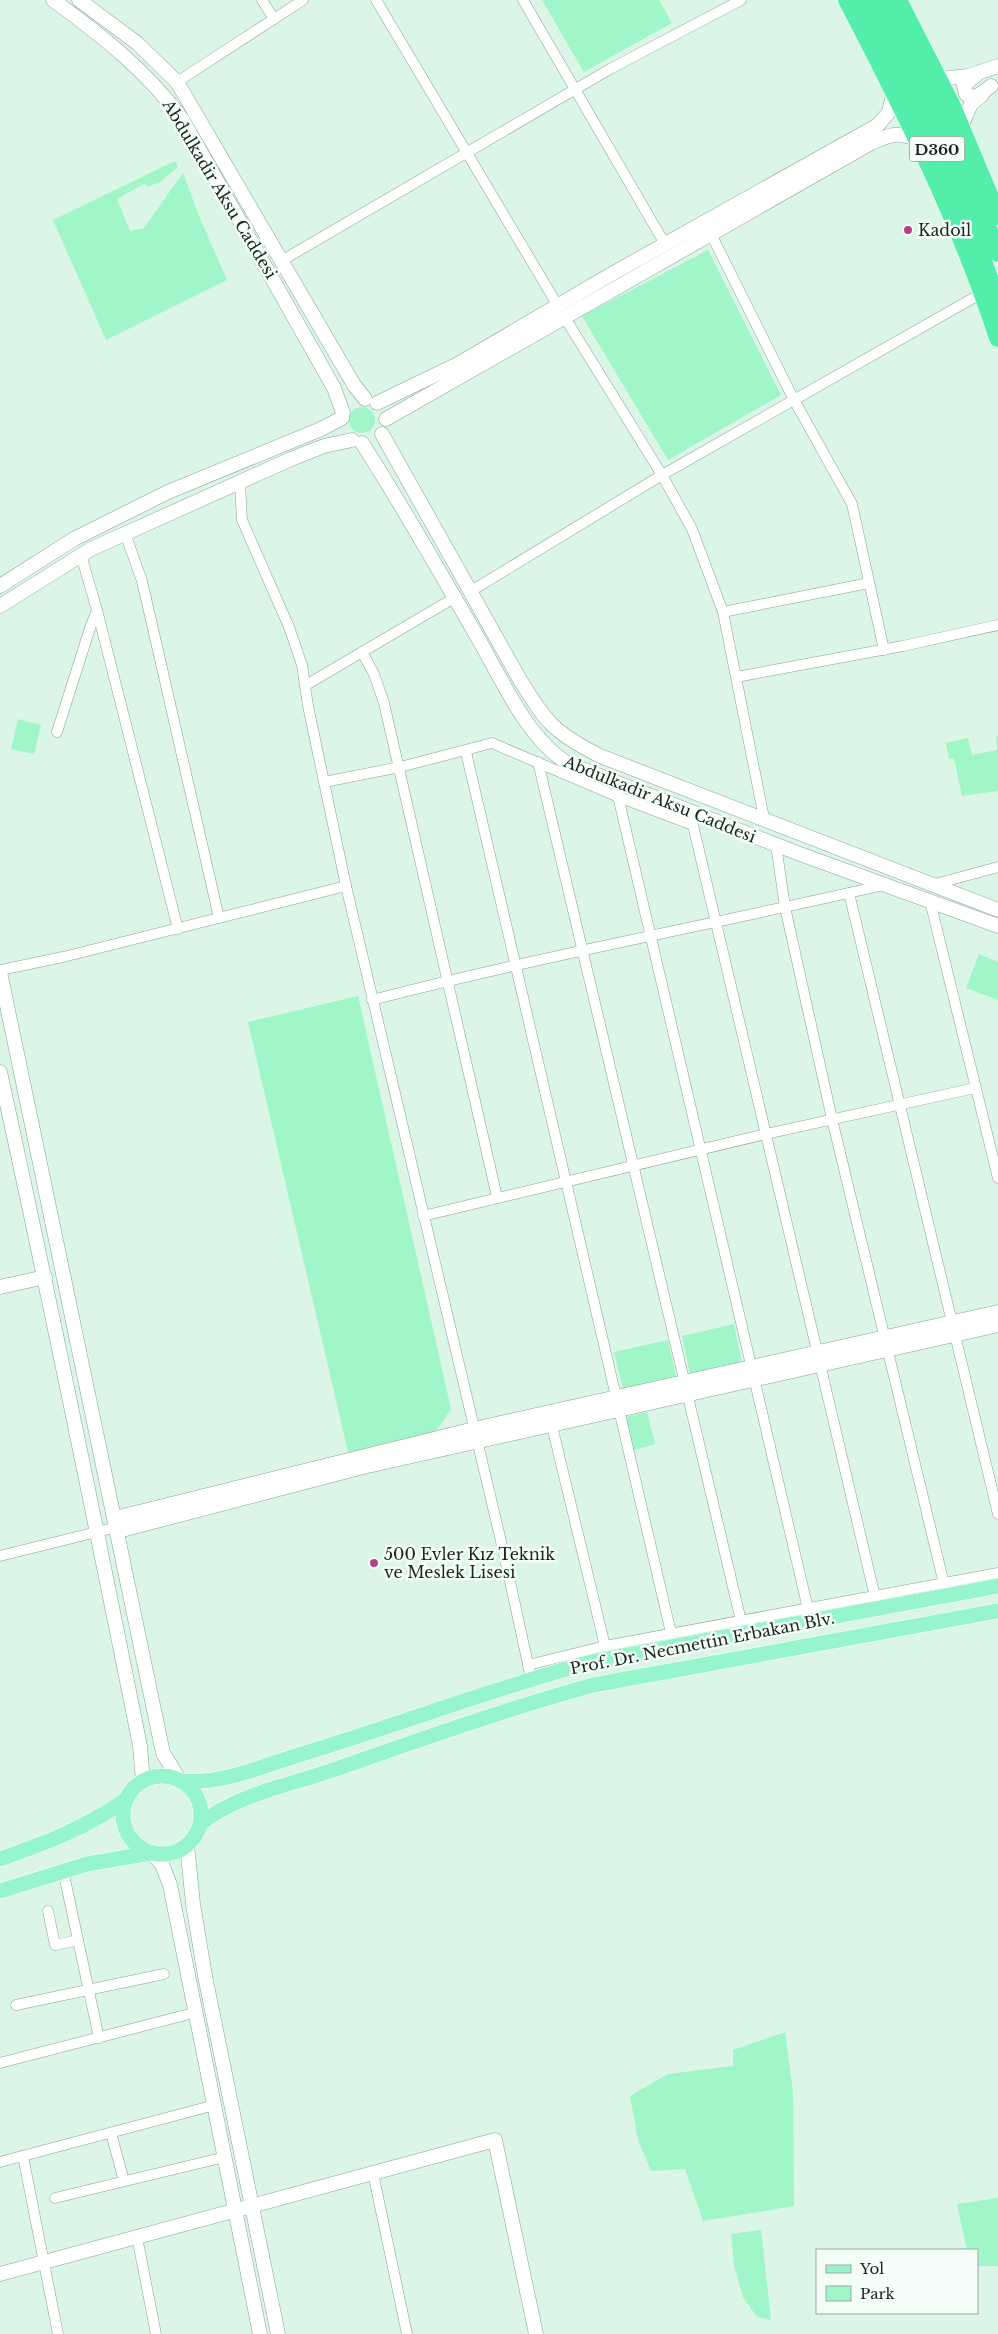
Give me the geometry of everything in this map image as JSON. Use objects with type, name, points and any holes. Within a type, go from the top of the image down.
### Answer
[{"type":"highway","points":[[847,0],[917,139],[982,294],[998,338]]},
{"type":"highway","name":"D360","points":[[866,0],[916,102],[985,265],[998,303]]},
{"type":"highway","name":"D360","points":[[882,0],[940,111],[998,253]]},
{"type":"highway","points":[[898,0],[939,79],[998,216]]},
{"type":"main road","name":"Abdulkadir Aksu Caddesi","points":[[53,0],[123,54],[150,80],[177,113],[325,371],[342,416]]},
{"type":"main road","name":"Abdulkadir Aksu Caddesi","points":[[86,2],[137,42],[177,82],[354,385],[371,401]]},
{"type":"main road","points":[[939,79],[968,76],[998,66]]},
{"type":"main road","points":[[980,72],[964,85],[966,94],[970,97],[976,96],[995,85]]},
{"type":"main road","points":[[961,127],[971,104],[995,85]]},
{"type":"main road","points":[[386,419],[561,312],[665,244],[878,125],[889,112],[894,91]]},
{"type":"main road","points":[[0,586],[74,539],[168,492],[321,429],[342,416],[352,402],[371,401],[458,364],[561,312],[712,234],[887,135],[899,133],[917,139]]},
{"type":"main road","points":[[0,606],[81,555],[125,533],[324,446],[357,442],[370,443],[382,434],[386,419],[382,408],[371,401]]},
{"type":"main road","points":[[342,416],[344,430],[357,442]]},
{"type":"main road","name":"Abdulkadir Aksu Caddesi","points":[[382,434],[520,680],[543,716],[554,729],[572,742],[600,756],[936,884],[998,910]]},
{"type":"main road","name":"Abdulkadir Aksu Caddesi","points":[[357,442],[454,598],[505,686],[536,735],[548,749],[569,764],[618,790],[888,884],[998,926]]},
{"type":"main road","points":[[0,971],[117,1525],[163,1754],[180,1781]]},
{"type":"main road","points":[[0,1072],[45,1277],[97,1532],[140,1746],[143,1781]]},
{"type":"main road","points":[[0,1287],[45,1277]]},
{"type":"main road","points":[[117,1525],[363,1467],[476,1435],[686,1390],[954,1328],[998,1312]]},
{"type":"main road","points":[[954,1328],[998,1325]]},
{"type":"main road","points":[[476,1435],[552,1426],[618,1405]]},
{"type":"main road","name":"Prof. Dr. Necmettin Erbakan Blv.","points":[[180,1781],[214,1781],[366,1734],[529,1671],[998,1586]]},
{"type":"main road","name":"Prof. Dr. Necmettin Erbakan Blv.","points":[[200,1824],[217,1810],[241,1801],[536,1701],[594,1685],[998,1611]]},
{"type":"main road","points":[[0,1890],[63,1870],[151,1853],[164,1854],[176,1852],[187,1845],[195,1836],[200,1824],[201,1811],[197,1799],[190,1788],[180,1781],[168,1777],[155,1777],[143,1781],[133,1789],[126,1800],[123,1812],[124,1825],[130,1838],[139,1847],[151,1853],[162,1864],[169,1880],[197,2012],[260,2334]]},
{"type":"main road","points":[[0,1859],[66,1836],[96,1820],[126,1800]]},
{"type":"main road","points":[[187,1845],[193,1904],[206,1976],[278,2334]]},
{"type":"main road","points":[[0,2274],[495,2140],[536,2334]]},
{"type":"street","points":[[262,0],[274,19]]},
{"type":"street","points":[[177,82],[303,0]]},
{"type":"street","points":[[376,0],[692,529],[723,612],[764,818]]},
{"type":"street","points":[[523,0],[665,244]]},
{"type":"street","points":[[281,261],[574,90],[741,0]]},
{"type":"street","points":[[712,234],[794,400],[852,504],[884,650]]},
{"type":"street","points":[[471,591],[662,476],[982,294]]},
{"type":"street","points":[[240,483],[242,520],[288,626],[302,665],[346,886],[476,1435],[529,1671],[605,1646],[998,1573]]},
{"type":"street","points":[[125,533],[142,581],[219,918]]},
{"type":"street","points":[[81,555],[97,610],[178,929]]},
{"type":"street","points":[[723,612],[869,582]]},
{"type":"street","points":[[306,686],[454,598]]},
{"type":"street","points":[[57,732],[97,610]]},
{"type":"street","points":[[736,677],[884,650],[998,625]]},
{"type":"street","points":[[362,652],[380,688],[400,767],[497,1197]]},
{"type":"street","points":[[324,782],[466,752],[492,743],[538,762],[618,790],[693,824],[875,1597]]},
{"type":"street","points":[[466,752],[671,1634]]},
{"type":"street","points":[[538,762],[741,1621]]},
{"type":"street","points":[[618,790],[650,935],[808,1609]]},
{"type":"street","points":[[776,845],[786,906],[832,1119],[944,1584]]},
{"type":"street","points":[[936,884],[998,867]]},
{"type":"street","points":[[372,1000],[514,965],[888,884]]},
{"type":"street","points":[[0,971],[178,929],[346,886]]},
{"type":"street","points":[[849,893],[998,1514]]},
{"type":"street","points":[[930,901],[998,1178]]},
{"type":"street","points":[[423,1216],[766,1134],[975,1088]]},
{"type":"street","points":[[552,1426],[605,1646]]},
{"type":"street","points":[[0,1556],[97,1532],[117,1525]]},
{"type":"street","points":[[63,1870],[98,2038]]},
{"type":"street","points":[[48,1911],[55,1945],[78,1940]]},
{"type":"street","points":[[16,2005],[164,1974]]},
{"type":"street","points":[[0,2063],[197,2012]]},
{"type":"street","points":[[0,2162],[215,2105]]},
{"type":"street","points":[[110,2133],[124,2181]]},
{"type":"street","points":[[23,2156],[58,2334]]},
{"type":"street","points":[[55,2198],[225,2157]]},
{"type":"street","points":[[373,2173],[407,2334]]},
{"type":"street","points":[[137,2237],[156,2334]]},
{"type":"green space","points":[[542,0],[659,0],[672,23],[584,72]]},
{"type":"green space","points":[[175,161],[178,167],[160,182],[147,187],[145,183],[117,199],[130,231],[144,228],[183,173],[199,216],[227,280],[106,340],[53,220]]},
{"type":"green space","points":[[708,250],[781,395],[668,460],[582,316]]},
{"type":"green space","points":[[362,407],[371,411],[375,420],[371,429],[362,433],[353,429],[349,420],[353,411]]},
{"type":"green space","points":[[18,719],[41,725],[34,754],[11,749]]},
{"type":"green space","points":[[998,736],[998,791],[962,796],[954,758],[949,759],[946,743],[968,738],[972,755],[997,750],[996,737]]},
{"type":"green space","points":[[979,954],[998,962],[998,1000],[966,988]]},
{"type":"green space","points":[[358,996],[451,1409],[435,1433],[349,1456],[248,1022]]},
{"type":"green space","points":[[734,1324],[742,1363],[690,1374],[682,1336]]},
{"type":"green space","points":[[668,1340],[676,1377],[623,1389],[614,1352]]},
{"type":"green space","points":[[647,1412],[655,1444],[634,1450],[626,1417]]},
{"type":"green space","points":[[785,2032],[793,2092],[794,2206],[703,2221],[685,2169],[651,2171],[638,2140],[630,2096],[668,2074],[733,2066],[733,2050]]},
{"type":"green space","points":[[998,2198],[998,2266],[978,2266],[978,2249],[967,2249],[957,2204]]},
{"type":"green space","points":[[761,2230],[771,2320],[757,2317],[743,2297],[734,2265],[731,2234]]},
{"type":"place","name":"Kadoil","points":[[908,230]]},
{"type":"place","name":"500 Evler Kız Teknik ve Meslek Lisesi","points":[[374,1563]]}]
